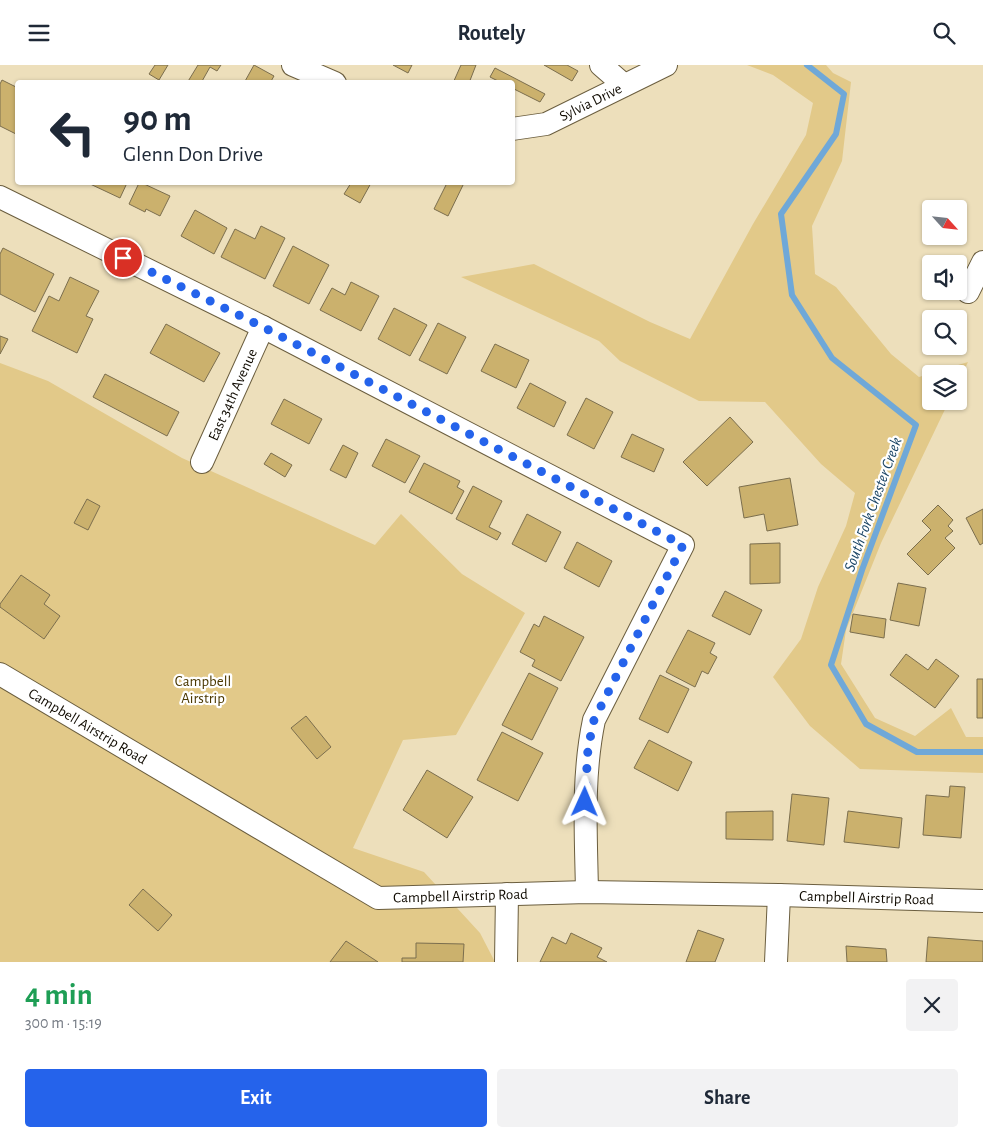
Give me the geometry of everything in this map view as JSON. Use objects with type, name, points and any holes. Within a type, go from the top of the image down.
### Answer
[{"type":"street","points":[[293,65],[328,80]]},
{"type":"street","points":[[601,65],[624,85]]},
{"type":"street","name":"Sylvia Drive","points":[[515,129],[546,125],[666,65]]},
{"type":"street","points":[[0,197],[263,327],[683,545],[594,720],[588,748],[585,784],[587,892]]},
{"type":"street","points":[[968,292],[983,262]]},
{"type":"street","name":"East 34th Avenue","points":[[202,462],[263,327]]},
{"type":"street","name":"Campbell Airstrip Road","points":[[0,674],[378,898],[587,892],[983,901]]},
{"type":"street","points":[[506,962],[507,895]]},
{"type":"street","points":[[776,962],[778,895]]},
{"type":"green space","points":[[747,65],[826,65],[833,73],[851,82],[842,161],[812,226],[815,274],[836,287],[891,354],[919,377],[922,376],[922,410],[945,410],[881,543],[846,630],[841,664],[875,718],[915,736],[951,708],[966,737],[983,737],[983,773],[860,769],[810,726],[773,677],[801,639],[818,587],[846,526],[855,493],[821,464],[765,402],[699,401],[620,361],[599,341],[461,277],[534,264],[650,322],[690,339],[753,224],[806,135],[813,103],[773,75]]},
{"type":"green space","name":"Campbell Airstrip","points":[[0,363],[48,381],[182,458],[375,545],[401,514],[462,574],[525,613],[456,735],[403,740],[353,848],[424,872],[480,933],[495,962],[0,962]]},
{"type":"building","points":[[155,65],[168,65],[159,80],[149,74]]},
{"type":"building","points":[[198,65],[221,65],[217,71],[210,67],[203,80],[189,80]]},
{"type":"building","points":[[254,65],[274,76],[272,80],[246,80]]},
{"type":"building","points":[[393,65],[412,65],[408,73]]},
{"type":"building","points":[[461,65],[476,65],[470,80],[454,80]]},
{"type":"building","points":[[544,65],[567,65],[578,71],[572,81]]},
{"type":"building","points":[[495,68],[545,94],[540,102],[515,90],[515,80],[496,80],[490,77]]},
{"type":"building","points":[[2,80],[15,86],[15,134],[0,126],[0,84]]},
{"type":"building","points":[[92,185],[126,185],[120,198]]},
{"type":"building","points":[[138,185],[146,185],[170,196],[160,216],[146,209],[145,212],[129,204]]},
{"type":"building","points":[[350,185],[370,185],[360,203],[344,194]]},
{"type":"building","points":[[446,185],[463,185],[448,216],[434,209]]},
{"type":"building","points":[[195,210],[227,228],[214,254],[181,236]]},
{"type":"building","points":[[261,226],[285,238],[265,279],[221,257],[235,229],[255,239]]},
{"type":"building","points":[[293,246],[329,265],[309,304],[273,286]]},
{"type":"building","points":[[3,248],[54,274],[35,312],[0,294],[0,254]]},
{"type":"building","points":[[70,277],[99,291],[86,316],[93,319],[77,353],[32,331],[49,296],[59,301]]},
{"type":"building","points":[[351,282],[379,296],[361,331],[320,310],[332,288],[345,295]]},
{"type":"building","points":[[394,308],[427,325],[410,356],[378,339]]},
{"type":"building","points":[[438,323],[466,337],[447,374],[419,360]]},
{"type":"building","points":[[166,324],[220,353],[204,382],[150,353]]},
{"type":"building","points":[[0,336],[8,339],[0,354]]},
{"type":"building","points":[[495,344],[529,360],[516,388],[481,371]]},
{"type":"building","points":[[105,374],[179,412],[167,436],[93,397]]},
{"type":"building","points":[[530,383],[566,402],[554,427],[517,408]]},
{"type":"building","points":[[586,398],[613,412],[594,449],[567,435]]},
{"type":"building","points":[[284,399],[322,419],[309,444],[271,424]]},
{"type":"building","points":[[730,417],[753,442],[707,486],[683,462]]},
{"type":"building","points":[[632,434],[664,449],[654,472],[621,457]]},
{"type":"building","points":[[386,439],[420,456],[405,483],[372,466]]},
{"type":"building","points":[[343,445],[358,453],[346,478],[330,470]]},
{"type":"building","points":[[271,453],[292,465],[285,477],[264,464]]},
{"type":"building","points":[[424,463],[460,481],[457,487],[464,491],[452,514],[409,492]]},
{"type":"building","points":[[790,478],[798,525],[767,531],[764,514],[744,518],[739,487]]},
{"type":"building","points":[[473,486],[502,501],[489,527],[501,533],[497,540],[456,519]]},
{"type":"building","points":[[87,499],[100,506],[88,530],[74,523]]},
{"type":"building","points":[[938,505],[953,520],[948,526],[953,531],[945,538],[955,548],[928,575],[907,554],[931,530],[922,521]]},
{"type":"building","points":[[983,509],[983,543],[980,545],[966,518]]},
{"type":"building","points":[[527,514],[561,532],[546,562],[512,544]]},
{"type":"building","points":[[577,542],[612,561],[599,587],[564,568]]},
{"type":"building","points":[[780,543],[780,583],[750,584],[750,544]]},
{"type":"building","points":[[21,575],[50,595],[44,604],[60,616],[44,639],[0,607],[0,604]]},
{"type":"building","points":[[898,583],[926,588],[919,626],[890,620]]},
{"type":"building","points":[[725,591],[762,610],[750,635],[712,616]]},
{"type":"building","points":[[853,614],[886,619],[884,638],[850,632]]},
{"type":"building","points":[[544,616],[584,637],[561,681],[532,666],[535,660],[520,652],[534,624],[539,627]]},
{"type":"building","points":[[688,630],[715,643],[710,653],[717,657],[708,674],[702,671],[695,687],[666,672]]},
{"type":"building","points":[[906,654],[928,670],[936,659],[959,676],[935,708],[890,675]]},
{"type":"building","points":[[529,673],[558,688],[532,740],[502,725]]},
{"type":"building","points":[[660,675],[689,689],[668,733],[639,719]]},
{"type":"building","points":[[977,679],[983,679],[983,718],[977,718]]},
{"type":"building","points":[[306,716],[331,747],[317,759],[291,728]]},
{"type":"building","points":[[502,732],[543,753],[518,801],[477,780]]},
{"type":"building","points":[[649,740],[692,762],[678,791],[634,768]]},
{"type":"building","points":[[427,770],[473,797],[447,838],[403,810]]},
{"type":"building","points":[[950,786],[965,787],[961,838],[923,835],[926,795],[949,797]]},
{"type":"building","points":[[792,794],[829,798],[824,845],[787,841]]},
{"type":"building","points":[[773,811],[773,840],[726,839],[726,812]]},
{"type":"building","points":[[848,811],[902,818],[899,848],[844,842]]},
{"type":"building","points":[[143,889],[172,915],[158,931],[129,905]]},
{"type":"building","points":[[698,930],[724,939],[715,962],[686,962]]},
{"type":"building","points":[[571,933],[602,948],[597,957],[607,962],[540,962],[552,937],[566,944]]},
{"type":"building","points":[[928,937],[983,941],[983,962],[926,962]]},
{"type":"building","points":[[346,941],[378,962],[330,962]]},
{"type":"building","points":[[416,943],[464,944],[463,962],[402,962],[402,958],[416,958]]},
{"type":"building","points":[[846,946],[886,949],[887,962],[847,962]]},
{"type":"waterway","name":"South Fork Chester Creek","points":[[807,65],[844,94],[836,134],[781,214],[792,295],[832,358],[916,425],[862,570],[831,665],[866,724],[917,752],[983,752]]},
{"type":"route","points":[[123,258],[263,327],[683,545],[594,720],[588,748],[585,802]]}]
